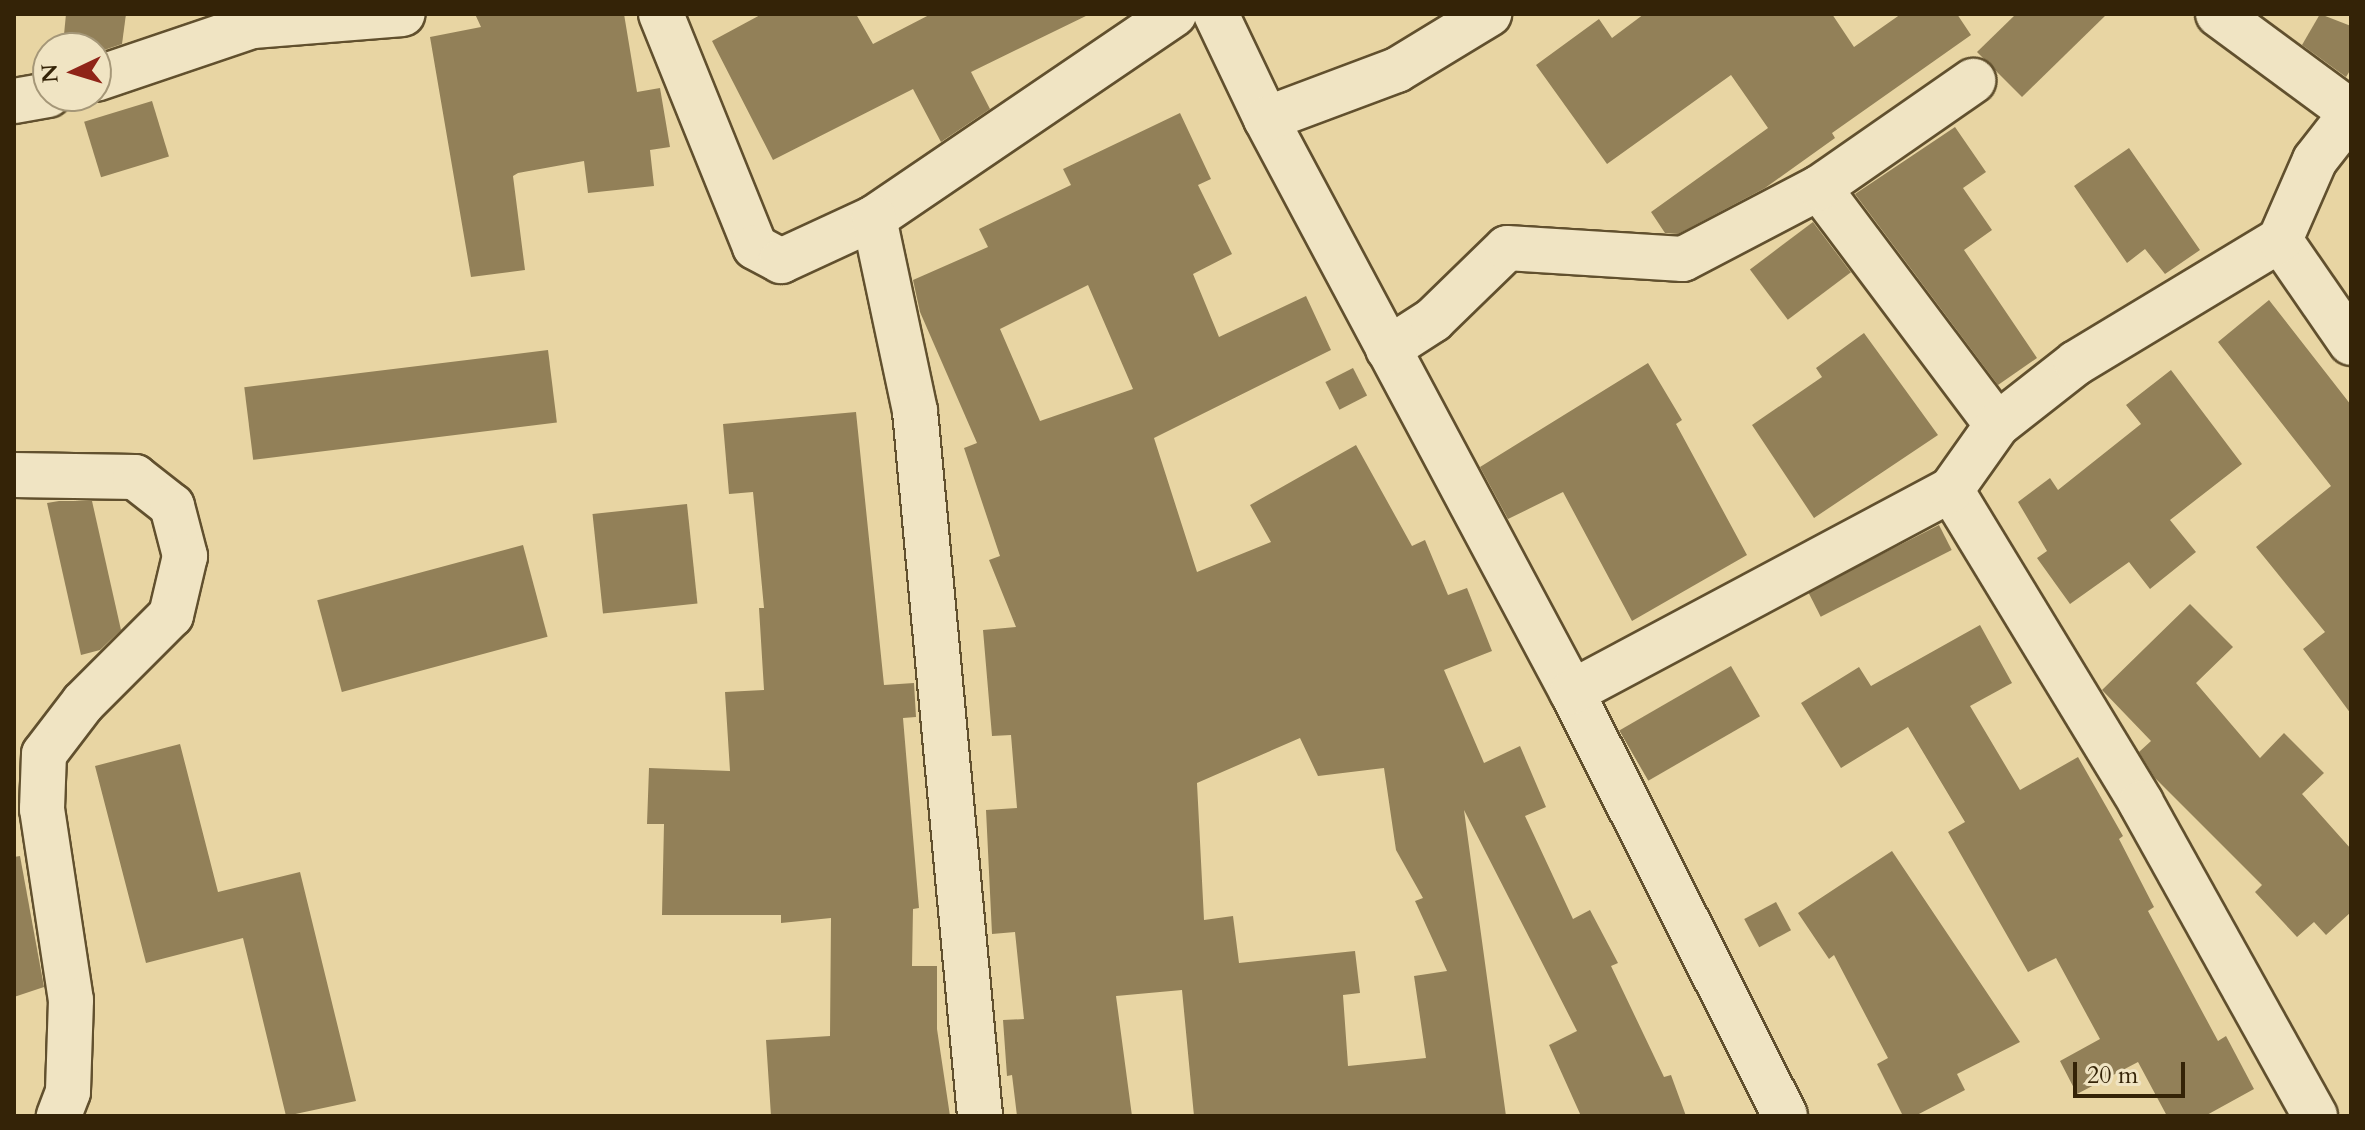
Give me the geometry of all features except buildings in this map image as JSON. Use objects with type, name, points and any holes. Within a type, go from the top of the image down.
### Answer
[{"type":"street","points":[[112,74],[253,26],[403,14]]},
{"type":"street","points":[[661,14],[755,247],[781,261],[874,218],[1174,14]]},
{"type":"street","points":[[1216,14],[1266,119],[1572,692],[1773,1113]]},
{"type":"street","points":[[1266,119],[1397,70],[1489,14]]},
{"type":"street","points":[[1572,692],[1951,490],[1997,425],[2076,363],[2280,240],[2315,160],[2351,113],[2218,14]]},
{"type":"street","points":[[1388,349],[1433,320],[1507,248],[1683,259],[1819,188],[1973,81]]},
{"type":"street","points":[[1819,188],[1997,425]]},
{"type":"street","points":[[874,218],[915,411],[980,1116]]},
{"type":"street","points":[[2280,240],[2351,343]]},
{"type":"street","points":[[14,475],[135,477],[172,506],[185,556],[171,615],[83,703],[44,754],[42,809],[71,1000],[68,1092],[59,1116]]},
{"type":"street","points":[[1951,490],[2141,803],[2315,1116]]}]
